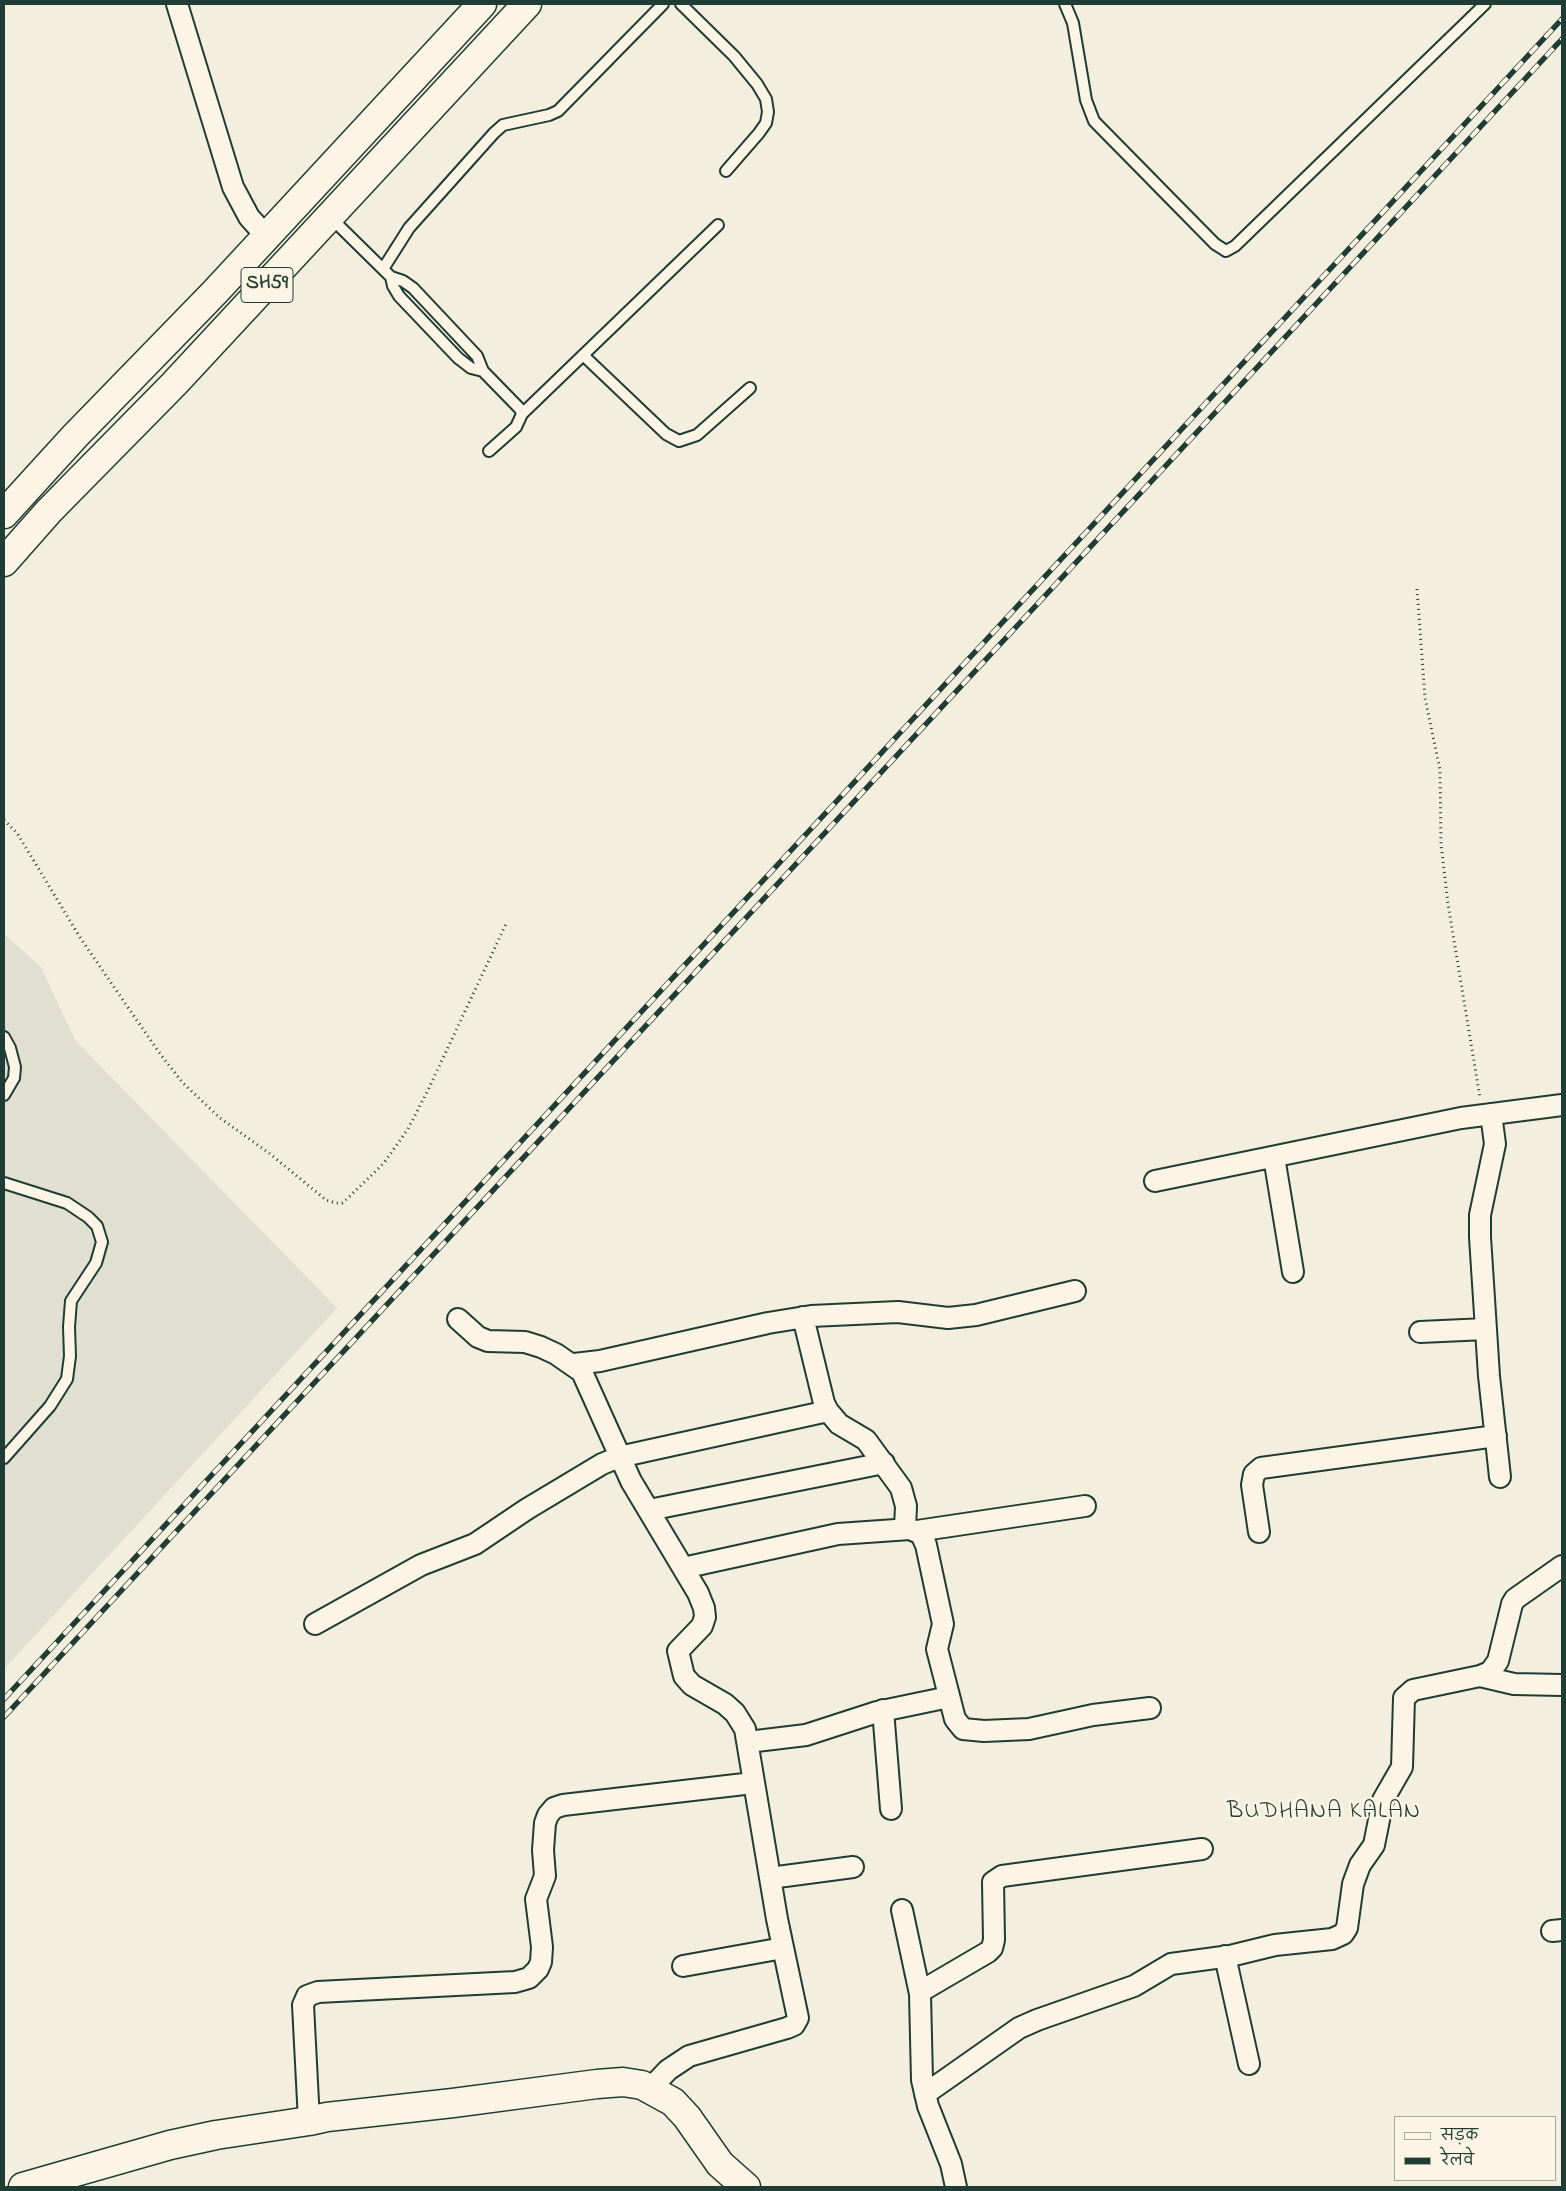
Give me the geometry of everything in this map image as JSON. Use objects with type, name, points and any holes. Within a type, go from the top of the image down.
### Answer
[{"type":"main road","name":"SH59","points":[[4,514],[75,436],[266,236],[482,4]]},
{"type":"main road","name":"SH59","points":[[4,562],[49,511],[174,384],[527,4]]},
{"type":"main road","points":[[23,2187],[80,2180],[170,2145],[207,2137],[309,2122],[327,2117],[623,2082],[642,2085],[673,2102],[687,2117],[720,2164],[746,2187]]},
{"type":"street","points":[[177,4],[233,187],[249,217],[266,236]]},
{"type":"street","points":[[1155,1181],[1487,1115],[1562,1105]]},
{"type":"street","points":[[1487,1115],[1495,1144],[1480,1215],[1480,1237],[1486,1329],[1500,1477]]},
{"type":"street","points":[[1274,1157],[1293,1272]]},
{"type":"street","points":[[574,1364],[608,1360],[768,1323],[803,1317],[898,1312],[948,1318],[976,1316],[1075,1291]]},
{"type":"street","points":[[803,1317],[824,1403],[828,1411],[839,1424],[866,1440],[884,1463],[901,1488],[911,1530]]},
{"type":"street","points":[[458,1319],[478,1337],[488,1341],[525,1342],[556,1354],[574,1364],[588,1380],[619,1457],[698,1593],[705,1617],[702,1626],[678,1650],[682,1673],[692,1685],[724,1704],[735,1713],[744,1729],[748,1742],[770,1878],[798,2015],[797,2022],[794,2025],[689,2056],[668,2070],[650,2089]]},
{"type":"street","points":[[1420,1332],[1486,1329]]},
{"type":"street","points":[[315,1624],[421,1565],[475,1544],[527,1508],[602,1464],[619,1457],[828,1411]]},
{"type":"street","points":[[1260,1532],[1252,1485],[1254,1474],[1261,1468],[1496,1436]]},
{"type":"street","points":[[649,1510],[884,1463]]},
{"type":"street","points":[[683,1568],[838,1534],[911,1530],[1085,1506]]},
{"type":"street","points":[[911,1530],[921,1534],[926,1545],[942,1613],[942,1633],[937,1649],[949,1697],[959,1726],[968,1731],[1029,1729],[1093,1715],[1150,1708]]},
{"type":"street","points":[[925,2094],[1009,2035],[1037,2020],[1120,1992],[1171,1964],[1225,1956],[1275,1944],[1332,1939],[1345,1932],[1352,1884],[1360,1865],[1374,1845],[1383,1800],[1400,1774],[1402,1767],[1404,1698],[1413,1690],[1480,1676],[1495,1667],[1512,1604],[1516,1599],[1562,1566]]},
{"type":"street","points":[[1480,1676],[1514,1684],[1562,1685]]},
{"type":"street","points":[[748,1742],[806,1735],[884,1710],[949,1697]]},
{"type":"street","points":[[884,1710],[891,1809]]},
{"type":"street","points":[[309,2122],[303,2005],[307,1996],[318,1992],[515,1982],[529,1978],[538,1969],[541,1962],[542,1947],[536,1899],[544,1879],[543,1850],[545,1823],[548,1815],[554,1808],[563,1804],[754,1783]]},
{"type":"street","points":[[920,1994],[923,1990],[992,1948],[994,1940],[991,1886],[996,1878],[1202,1849]]},
{"type":"street","points":[[770,1878],[853,1867]]},
{"type":"street","points":[[902,1910],[920,1994],[922,2080],[925,2094],[951,2164],[956,2187]]},
{"type":"street","points":[[683,1966],[783,1948]]},
{"type":"street","points":[[1225,1956],[1249,2064]]},
{"type":"lane","points":[[383,269],[410,228],[494,132],[503,125],[532,120],[558,111],[663,4]]},
{"type":"lane","points":[[681,4],[734,56],[757,84],[766,99],[768,112],[766,123],[726,171]]},
{"type":"lane","points":[[1065,4],[1072,23],[1086,100],[1094,121],[1218,248],[1226,250],[1235,246],[1486,4]]},
{"type":"lane","points":[[330,217],[391,277],[403,281],[413,288],[477,356],[483,371]]},
{"type":"lane","points":[[489,451],[512,432],[520,421],[522,414],[718,225]]},
{"type":"lane","points":[[391,277],[393,286],[399,296],[442,341],[465,364],[483,371],[517,404],[522,414]]},
{"type":"lane","points":[[583,355],[666,434],[679,441],[697,435],[750,388]]},
{"type":"lane","points":[[4,1037],[10,1048],[15,1067],[14,1078],[4,1095]]},
{"type":"lane","points":[[4,1183],[67,1204],[88,1217],[97,1226],[102,1242],[96,1263],[71,1301],[69,1327],[70,1356],[66,1378],[50,1406],[4,1458]]},
{"type":"path","points":[[1417,589],[1425,698],[1440,770],[1441,844],[1448,904],[1487,1115]]},
{"type":"path","points":[[4,820],[17,833],[82,939],[158,1051],[182,1082],[220,1118],[280,1161],[326,1200],[336,1203],[342,1203],[348,1198],[384,1162],[408,1129],[506,924]]},
{"type":"shaded area","points":[[4,934],[41,967],[75,1040],[337,1308],[4,1669]]},
{"type":"railway","points":[[4,1699],[1562,19]]},
{"type":"railway","points":[[4,1717],[1562,39]]},
{"type":"district","name":"BUDHANA KALAN","points":[[1324,1813]]}]
